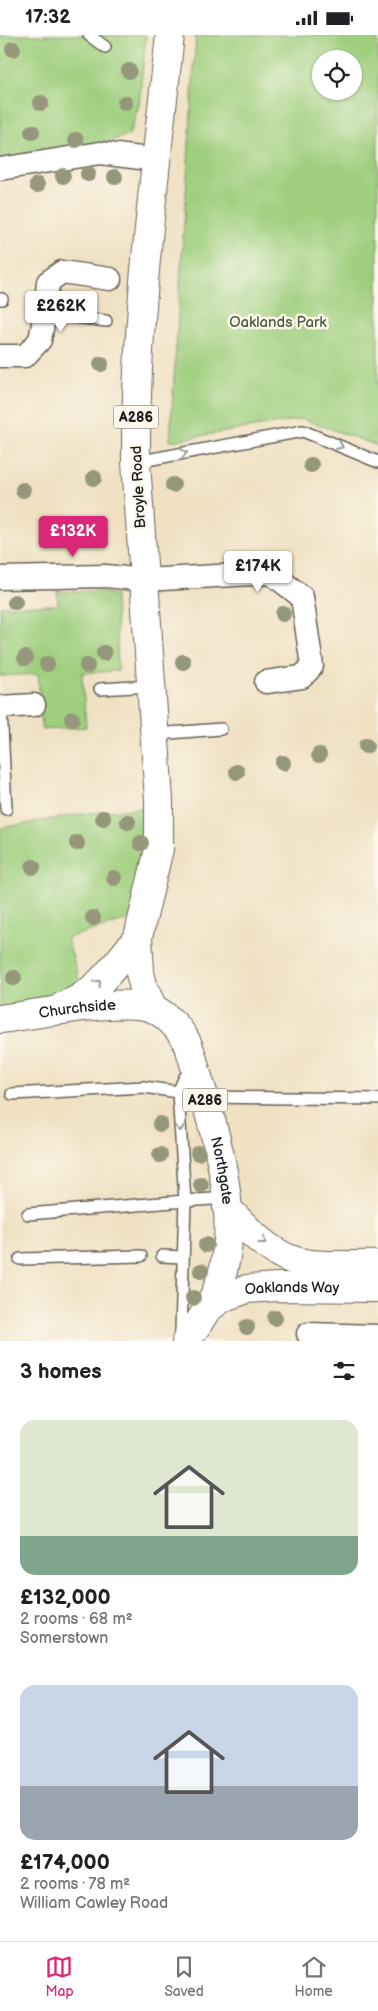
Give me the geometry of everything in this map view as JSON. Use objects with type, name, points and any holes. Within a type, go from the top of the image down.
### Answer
[{"type":"main road","name":"Broyle Road","points":[[153,1008],[144,989],[140,973],[138,937],[160,849],[156,734],[136,461],[136,408],[140,330],[170,35]]},
{"type":"main road","name":"Broyle Road","points":[[41,1014],[74,1002],[84,996],[112,968],[138,937]]},
{"type":"main road","name":"Churchside","points":[[0,1019],[110,1005],[134,1005],[153,1008]]},
{"type":"main road","name":"Northgate","points":[[153,1008],[165,1016],[182,1035],[188,1045],[218,1150],[227,1203],[227,1255],[220,1283],[209,1308],[186,1341]]},
{"type":"main road","name":"Oaklands Way","points":[[227,1203],[259,1239],[294,1261],[313,1264],[378,1265]]},
{"type":"main road","name":"Oaklands Way","points":[[209,1308],[224,1297],[247,1289],[277,1287],[378,1288]]},
{"type":"street","points":[[0,169],[100,153],[157,159]]},
{"type":"street","points":[[0,356],[25,356],[40,340],[46,313],[48,282],[62,272],[110,279]]},
{"type":"street","points":[[0,578],[106,576],[144,580],[271,573],[302,597],[312,666],[302,677],[266,682]]},
{"type":"street","points":[[1,707],[34,705]]},
{"type":"street","points":[[308,1334],[378,1336]]},
{"type":"lane","points":[[89,35],[105,47]]},
{"type":"lane","points":[[46,313],[106,321]]},
{"type":"lane","points":[[136,461],[303,431],[378,462]]},
{"type":"lane","points":[[100,689],[151,686]]},
{"type":"lane","points":[[1,707],[6,809]]},
{"type":"lane","points":[[156,734],[221,729]]},
{"type":"lane","points":[[186,1341],[181,1331],[185,1201],[178,1092],[185,1077],[194,1067]]},
{"type":"lane","points":[[12,1094],[144,1087],[178,1092]]},
{"type":"lane","points":[[204,1097],[378,1099]]},
{"type":"lane","points":[[28,1214],[185,1201],[227,1203]]},
{"type":"lane","points":[[20,1259],[141,1256]]},
{"type":"lane","points":[[162,1256],[183,1257]]},
{"type":"green space","points":[[0,35],[146,35],[139,105],[129,135],[98,145],[0,162]]},
{"type":"green space","name":"Oaklands Park","points":[[196,35],[378,35],[378,446],[303,419],[170,441]]},
{"type":"green space","points":[[99,591],[115,595],[118,671],[82,673],[86,727],[42,730],[38,674],[0,676],[0,606],[58,605],[57,592]]},
{"type":"green space","points":[[147,808],[151,851],[131,919],[67,938],[82,991],[0,1012],[0,828],[88,813]]}]
